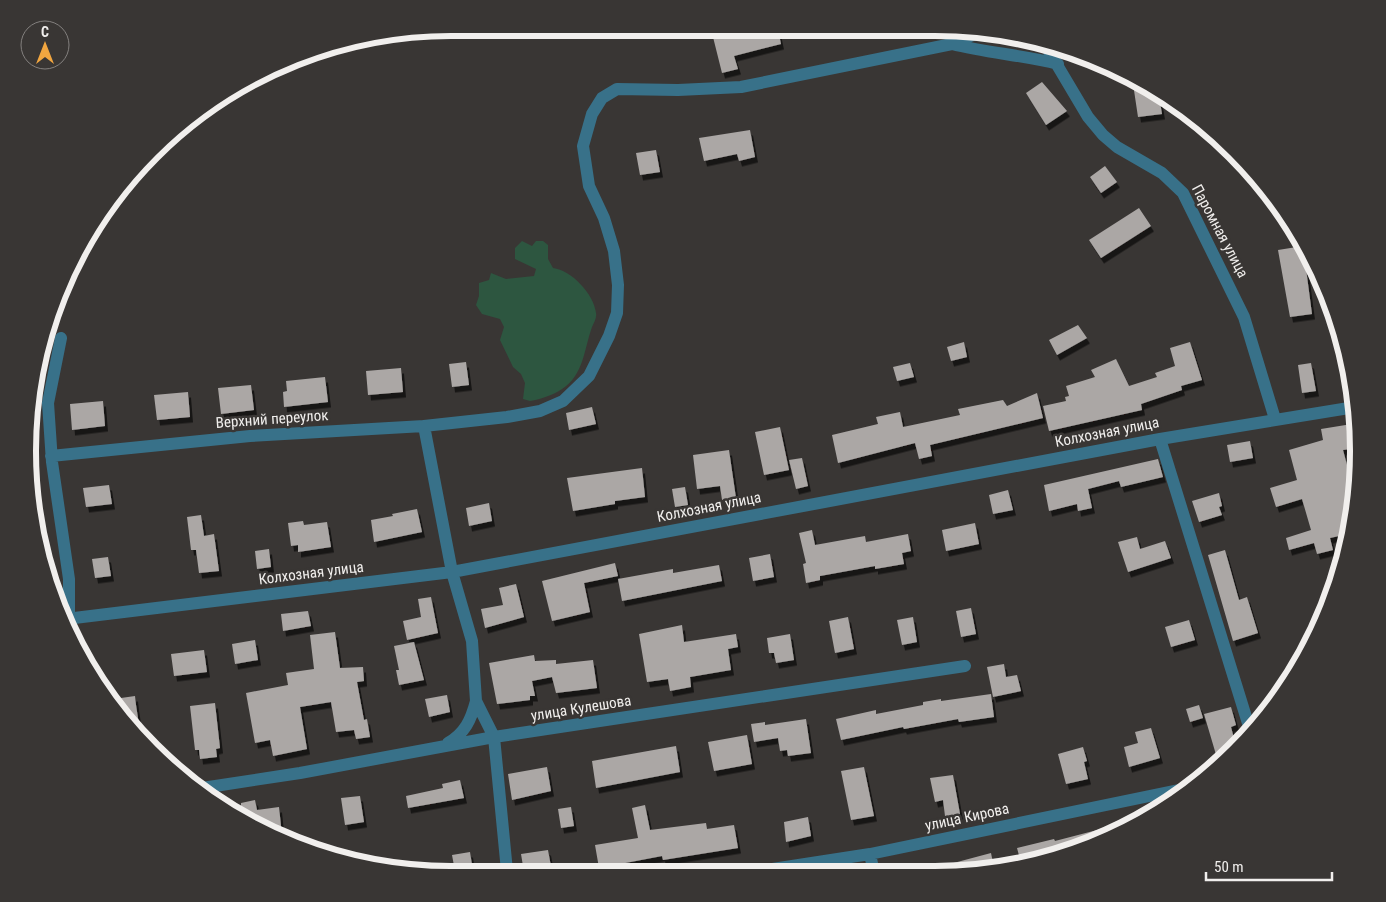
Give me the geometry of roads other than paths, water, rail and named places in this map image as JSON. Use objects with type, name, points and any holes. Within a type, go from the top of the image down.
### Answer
[{"type":"street","points":[[952,44],[967,38]]},
{"type":"street","points":[[952,44],[986,52],[1036,58],[1058,64]]},
{"type":"street","name":"Верхний переулок","points":[[51,456],[250,436],[424,426],[495,419],[540,411],[563,401],[589,376],[609,336],[617,313],[618,285],[614,251],[604,218],[589,186],[583,146],[592,114],[602,98],[617,89],[678,90],[742,87],[952,44]]},
{"type":"street","name":"Паромная улица","points":[[1050,52],[1099,132],[1117,147],[1162,173],[1174,182],[1187,198],[1244,317],[1275,419]]},
{"type":"street","points":[[60,338],[48,403],[51,456],[69,579],[68,610]]},
{"type":"street","name":"Колхозная улица","points":[[71,618],[452,572],[1160,439],[1347,408]]},
{"type":"street","points":[[424,426],[452,572],[472,641],[476,701],[471,718],[463,732],[444,746]]},
{"type":"street","points":[[1160,439],[1248,723]]},
{"type":"street","name":"улица Кулешова","points":[[209,787],[300,773],[494,737],[965,666]]},
{"type":"street","points":[[476,701],[494,737],[506,866]]},
{"type":"street","name":"улица Кирова","points":[[792,866],[870,854],[1171,792]]},
{"type":"street","points":[[870,854],[873,866]]}]
